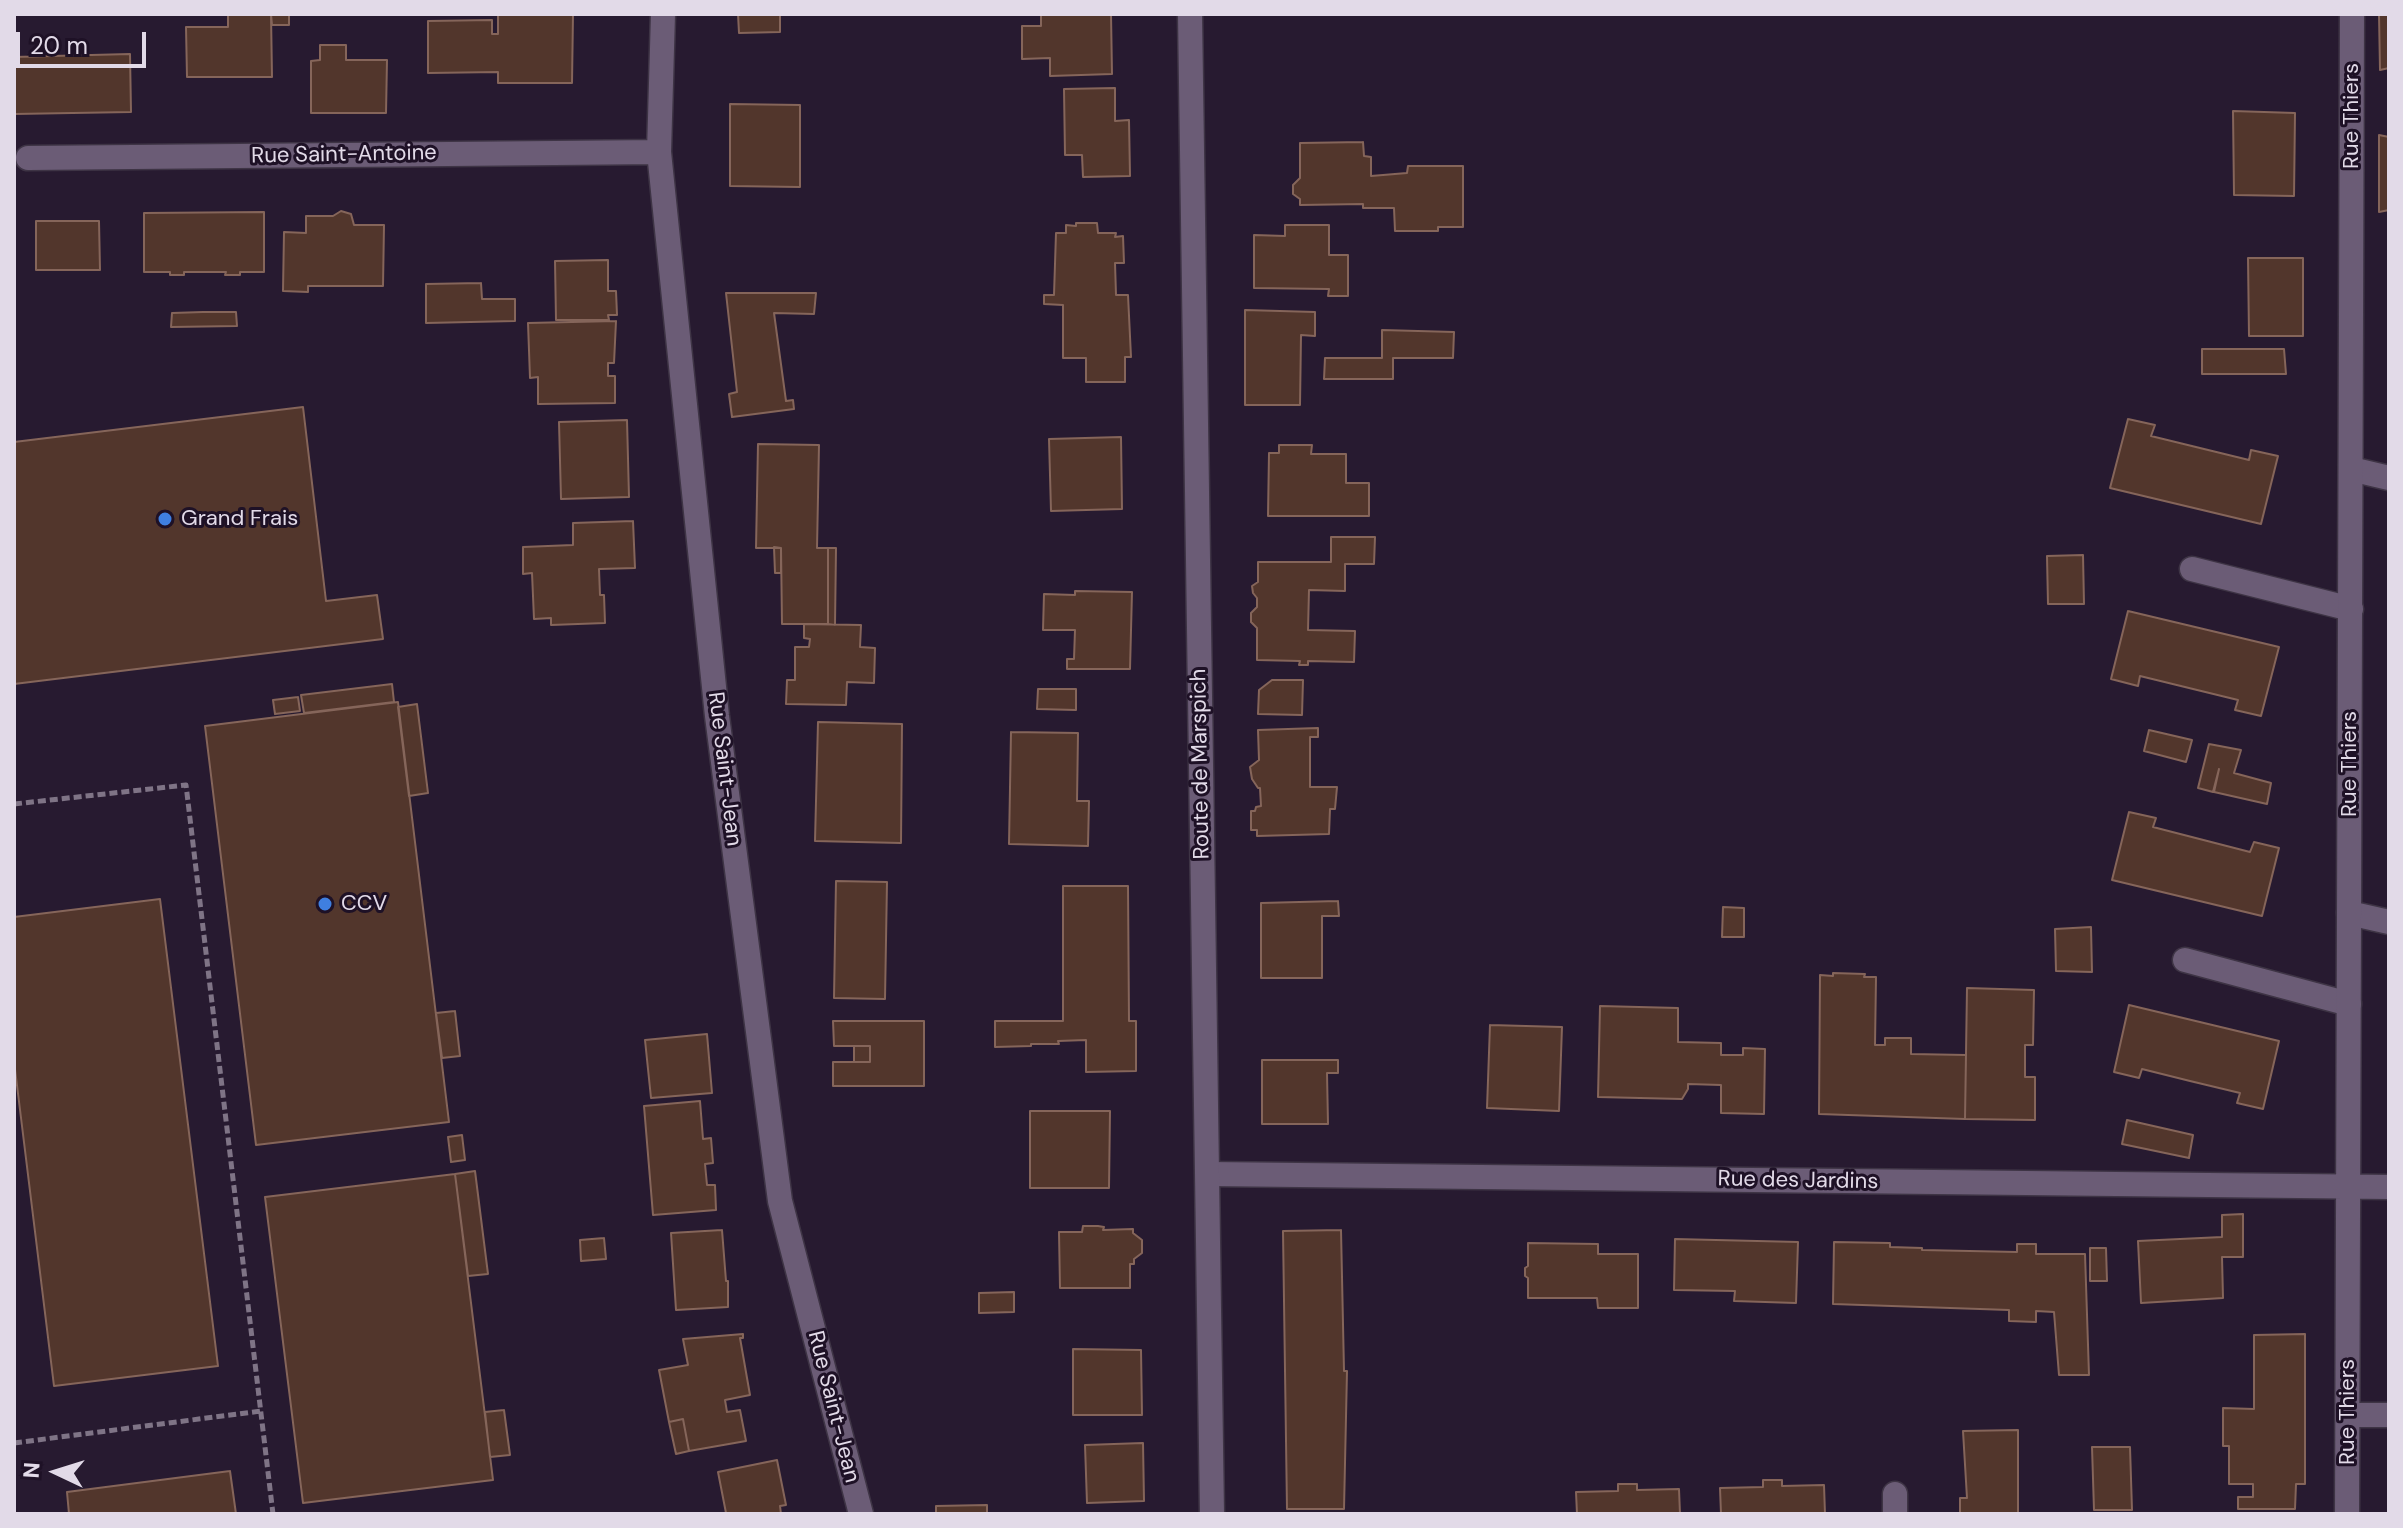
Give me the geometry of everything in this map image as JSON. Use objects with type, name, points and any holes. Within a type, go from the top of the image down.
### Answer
[{"type":"street","name":"Rue Saint-Jean","points":[[663,14],[659,152],[717,716],[780,1201],[861,1514]]},
{"type":"street","name":"Route de Marspich","points":[[1190,14],[1212,1514]]},
{"type":"street","name":"Rue Thiers","points":[[2347,1514],[2352,14]]},
{"type":"street","name":"Rue Saint-Antoine","points":[[28,158],[659,152]]},
{"type":"street","points":[[2351,469],[2389,478]]},
{"type":"street","points":[[2192,569],[2351,609]]},
{"type":"street","points":[[2349,913],[2389,922]]},
{"type":"street","points":[[2185,960],[2349,1004]]},
{"type":"street","name":"Rue des Jardins","points":[[1208,1174],[2389,1187]]},
{"type":"street","points":[[2348,1415],[2389,1415]]},
{"type":"path","points":[[14,804],[186,785],[273,1514]]},
{"type":"path","points":[[14,1443],[261,1411]]},
{"type":"building","points":[[228,14],[271,14],[272,77],[187,77],[186,27],[228,27]]},
{"type":"building","points":[[271,14],[289,14],[289,25],[272,25]]},
{"type":"building","points":[[498,14],[573,14],[572,83],[498,83],[498,72],[428,73],[428,21],[492,20],[492,34],[498,34]]},
{"type":"building","points":[[738,14],[780,14],[780,32],[739,33]]},
{"type":"building","points":[[1041,14],[1111,14],[1112,74],[1050,76],[1050,58],[1022,59],[1022,26],[1041,26]]},
{"type":"building","points":[[2379,14],[2389,14],[2389,68],[2380,70]]},
{"type":"building","points":[[320,45],[346,45],[346,60],[387,60],[386,113],[311,113],[311,61],[320,60]]},
{"type":"building","points":[[130,54],[131,112],[14,114],[14,57]]},
{"type":"building","points":[[1115,88],[1115,121],[1129,120],[1130,176],[1083,177],[1082,155],[1065,155],[1064,89]]},
{"type":"building","points":[[730,104],[800,105],[800,187],[730,186]]},
{"type":"building","points":[[2233,111],[2295,113],[2294,196],[2234,195]]},
{"type":"building","points":[[2379,135],[2389,137],[2389,210],[2379,212]]},
{"type":"building","points":[[1363,142],[1364,156],[1371,157],[1371,176],[1407,173],[1408,166],[1463,166],[1463,227],[1438,227],[1438,231],[1395,231],[1394,208],[1363,208],[1363,204],[1300,205],[1300,199],[1293,194],[1293,185],[1300,178],[1300,143]]},
{"type":"building","points":[[341,211],[351,214],[354,225],[384,225],[383,286],[308,286],[308,292],[283,291],[284,232],[306,233],[306,216],[333,216]]},
{"type":"building","points":[[264,212],[264,272],[225,275],[226,272],[184,272],[184,275],[170,275],[170,272],[144,272],[144,213]]},
{"type":"building","points":[[36,221],[99,221],[100,270],[36,270]]},
{"type":"building","points":[[1076,223],[1097,223],[1098,233],[1123,236],[1124,263],[1115,263],[1116,295],[1128,295],[1131,357],[1125,357],[1125,382],[1086,382],[1086,358],[1063,358],[1063,305],[1044,304],[1044,295],[1054,295],[1056,233],[1066,233],[1066,225],[1076,226]]},
{"type":"building","points":[[1285,225],[1329,225],[1329,255],[1348,255],[1348,296],[1328,296],[1329,289],[1254,288],[1254,235],[1285,236]]},
{"type":"building","points":[[2248,258],[2303,258],[2303,336],[2249,336]]},
{"type":"building","points":[[608,260],[608,291],[616,291],[617,315],[608,315],[609,320],[556,320],[555,261]]},
{"type":"building","points":[[481,283],[482,299],[515,299],[515,321],[426,323],[426,284]]},
{"type":"building","points":[[726,293],[816,293],[814,314],[774,313],[786,401],[793,400],[794,409],[732,417],[729,394],[737,392]]},
{"type":"building","points":[[1245,310],[1315,312],[1315,336],[1301,335],[1300,405],[1245,405]]},
{"type":"building","points":[[236,312],[237,326],[171,327],[172,313]]},
{"type":"building","points":[[616,321],[614,363],[608,363],[608,376],[615,376],[615,403],[538,404],[538,377],[530,378],[528,323]]},
{"type":"building","points":[[1382,330],[1454,332],[1453,358],[1393,358],[1393,379],[1324,379],[1325,358],[1382,358]]},
{"type":"building","points":[[2202,349],[2284,349],[2286,374],[2202,374]]},
{"type":"building","name":"Grand Frais","points":[[303,407],[326,601],[377,595],[383,639],[14,684],[14,442]]},
{"type":"building","points":[[2128,419],[2155,425],[2151,436],[2249,460],[2251,450],[2278,456],[2261,524],[2110,488]]},
{"type":"building","points":[[627,420],[629,497],[561,499],[559,422]]},
{"type":"building","points":[[1121,437],[1122,509],[1051,511],[1049,439]]},
{"type":"building","points":[[758,444],[819,445],[817,548],[828,548],[828,624],[782,624],[781,548],[756,548]]},
{"type":"building","points":[[1279,445],[1312,445],[1311,454],[1346,454],[1346,483],[1369,483],[1369,516],[1268,516],[1269,453],[1279,453]]},
{"type":"building","points":[[633,521],[635,568],[599,569],[605,623],[551,625],[551,618],[534,619],[532,573],[523,574],[523,547],[573,545],[573,523]]},
{"type":"building","points":[[1331,537],[1375,537],[1374,564],[1345,564],[1345,591],[1309,590],[1308,630],[1355,631],[1354,662],[1308,661],[1308,665],[1299,665],[1300,661],[1257,660],[1257,628],[1251,622],[1251,613],[1257,607],[1252,586],[1258,582],[1258,562],[1331,562]]},
{"type":"building","points":[[774,547],[781,548],[781,573],[775,573]]},
{"type":"building","points":[[828,548],[836,548],[835,625],[828,624]]},
{"type":"building","points":[[2083,555],[2084,604],[2048,604],[2047,556]]},
{"type":"building","points":[[1075,591],[1132,592],[1130,669],[1067,669],[1067,659],[1074,659],[1075,630],[1043,630],[1044,594],[1075,595]]},
{"type":"building","points":[[2128,611],[2279,647],[2261,716],[2235,710],[2238,700],[2140,676],[2138,686],[2111,679]]},
{"type":"building","points":[[804,624],[861,625],[860,647],[875,648],[874,683],[847,682],[846,705],[786,704],[787,680],[795,680],[795,647],[809,647],[810,639],[804,638]]},
{"type":"building","points":[[1272,680],[1303,680],[1302,715],[1258,714],[1259,690]]},
{"type":"building","points":[[392,684],[394,702],[304,713],[301,695]]},
{"type":"building","points":[[1038,689],[1076,689],[1076,710],[1037,709]]},
{"type":"building","points":[[298,697],[300,711],[275,714],[273,700]]},
{"type":"building","name":"CCV","points":[[398,702],[449,1122],[256,1145],[205,726]]},
{"type":"building","points":[[417,704],[428,793],[409,796],[398,707]]},
{"type":"building","points":[[818,722],[902,724],[901,843],[815,841]]},
{"type":"building","points":[[1318,728],[1318,737],[1310,737],[1310,787],[1337,787],[1335,809],[1330,809],[1329,834],[1257,836],[1257,830],[1251,830],[1251,811],[1261,806],[1260,788],[1252,779],[1250,767],[1259,760],[1258,730]]},
{"type":"building","points":[[2149,730],[2192,740],[2186,762],[2144,751]]},
{"type":"building","points":[[1011,732],[1078,733],[1077,801],[1089,801],[1088,846],[1009,844]]},
{"type":"building","points":[[2209,744],[2241,750],[2234,773],[2271,783],[2267,804],[2214,792],[2219,769],[2213,792],[2198,788]]},
{"type":"building","points":[[2129,812],[2156,818],[2153,827],[2250,852],[2254,842],[2279,848],[2262,916],[2112,880]]},
{"type":"building","points":[[836,881],[887,882],[885,999],[834,998]]},
{"type":"building","points":[[1063,886],[1128,886],[1129,1021],[1136,1021],[1136,1071],[1086,1072],[1086,1040],[995,1047],[995,1021],[1063,1021]]},
{"type":"building","points":[[160,899],[218,1366],[54,1386],[14,1061],[14,917]]},
{"type":"building","points":[[1338,901],[1339,916],[1322,916],[1322,978],[1261,978],[1261,903]]},
{"type":"building","points":[[1723,907],[1744,908],[1744,937],[1722,937]]},
{"type":"building","points":[[2091,927],[2092,972],[2056,971],[2055,929]]},
{"type":"building","points":[[1833,973],[1876,977],[1875,1045],[1885,1045],[1885,1038],[1911,1038],[1911,1054],[1966,1055],[1965,1119],[1819,1114],[1820,975],[1833,976]]},
{"type":"building","points":[[1967,988],[2034,990],[2033,1045],[2025,1045],[2025,1077],[2035,1077],[2035,1120],[1965,1119]]},
{"type":"building","points":[[2129,1005],[2279,1041],[2263,1109],[2237,1103],[2240,1093],[2142,1069],[2139,1078],[2114,1072]]},
{"type":"building","points":[[1600,1006],[1678,1008],[1678,1042],[1721,1043],[1721,1055],[1743,1055],[1743,1048],[1765,1049],[1764,1114],[1721,1113],[1721,1085],[1688,1084],[1682,1099],[1598,1097]]},
{"type":"building","points":[[455,1011],[460,1056],[442,1058],[436,1013]]},
{"type":"building","points":[[833,1021],[924,1021],[924,1086],[833,1086],[833,1062],[870,1062],[870,1046],[834,1046]]},
{"type":"building","points":[[1490,1025],[1562,1027],[1559,1111],[1487,1108]]},
{"type":"building","points":[[707,1034],[712,1093],[651,1098],[645,1040]]},
{"type":"building","points":[[854,1046],[870,1046],[870,1062],[854,1062]]},
{"type":"building","points":[[1262,1060],[1338,1060],[1338,1073],[1327,1073],[1328,1124],[1262,1124]]},
{"type":"building","points":[[700,1101],[703,1139],[711,1138],[713,1163],[705,1164],[707,1185],[715,1185],[716,1210],[653,1215],[644,1106]]},
{"type":"building","points":[[1030,1111],[1110,1111],[1109,1188],[1030,1188]]},
{"type":"building","points":[[2127,1120],[2193,1135],[2189,1158],[2122,1144]]},
{"type":"building","points":[[462,1135],[465,1160],[451,1162],[448,1137]]},
{"type":"building","points":[[475,1171],[488,1274],[468,1276],[455,1174]]},
{"type":"building","points":[[455,1174],[493,1480],[303,1503],[265,1197]]},
{"type":"building","points":[[2243,1214],[2243,1257],[2222,1257],[2223,1298],[2141,1303],[2138,1241],[2222,1237],[2222,1215]]},
{"type":"building","points":[[1083,1226],[1104,1227],[1103,1230],[1133,1229],[1133,1233],[1142,1240],[1142,1253],[1134,1259],[1134,1264],[1130,1264],[1130,1288],[1060,1288],[1059,1232],[1082,1232]]},
{"type":"building","points":[[722,1230],[728,1307],[676,1310],[671,1233]]},
{"type":"building","points":[[1341,1230],[1344,1371],[1347,1371],[1344,1509],[1287,1509],[1283,1231]]},
{"type":"building","points":[[604,1238],[606,1259],[581,1261],[580,1240]]},
{"type":"building","points":[[1675,1239],[1798,1242],[1796,1303],[1734,1301],[1735,1291],[1674,1290]]},
{"type":"building","points":[[1834,1242],[1890,1243],[1890,1247],[1922,1250],[2017,1252],[2017,1244],[2036,1244],[2036,1254],[2085,1254],[2089,1375],[2059,1375],[2054,1312],[2036,1311],[2036,1322],[2009,1321],[2009,1310],[1833,1304]]},
{"type":"building","points":[[1528,1243],[1598,1244],[1598,1254],[1638,1254],[1638,1308],[1598,1308],[1597,1298],[1528,1298],[1525,1268],[1528,1266]]},
{"type":"building","points":[[2090,1248],[2106,1248],[2107,1281],[2090,1281]]},
{"type":"building","points":[[1014,1292],[1014,1312],[979,1313],[979,1293]]},
{"type":"building","points":[[743,1334],[740,1338],[750,1395],[725,1400],[727,1412],[740,1410],[746,1441],[689,1451],[683,1419],[669,1422],[659,1370],[688,1365],[683,1339]]},
{"type":"building","points":[[2305,1334],[2305,1484],[2296,1484],[2295,1509],[2238,1509],[2238,1497],[2253,1497],[2253,1484],[2229,1484],[2229,1446],[2223,1446],[2223,1408],[2254,1409],[2254,1335]]},
{"type":"building","points":[[1073,1349],[1141,1350],[1142,1415],[1073,1415]]},
{"type":"building","points":[[504,1410],[510,1455],[490,1457],[485,1412]]},
{"type":"building","points":[[683,1419],[689,1451],[676,1454],[669,1422]]},
{"type":"building","points":[[2018,1430],[2018,1514],[1960,1514],[1960,1498],[1967,1498],[1963,1431]]},
{"type":"building","points":[[1143,1443],[1144,1501],[1087,1503],[1085,1445]]},
{"type":"building","points":[[2092,1447],[2130,1447],[2132,1510],[2094,1510]]},
{"type":"building","points":[[777,1460],[786,1505],[780,1506],[781,1514],[722,1514],[726,1513],[718,1472]]},
{"type":"building","points":[[230,1471],[236,1514],[69,1514],[67,1492]]},
{"type":"building","points":[[1763,1480],[1782,1480],[1782,1486],[1824,1485],[1825,1514],[1721,1514],[1720,1488],[1763,1487]]},
{"type":"building","points":[[1618,1484],[1637,1484],[1637,1490],[1679,1489],[1680,1514],[1577,1514],[1576,1492],[1618,1491]]},
{"type":"building","points":[[987,1505],[987,1514],[936,1514],[936,1506]]},
{"type":"place","name":"Grand Frais","points":[[165,519]]},
{"type":"place","name":"CCV","points":[[325,904]]}]
